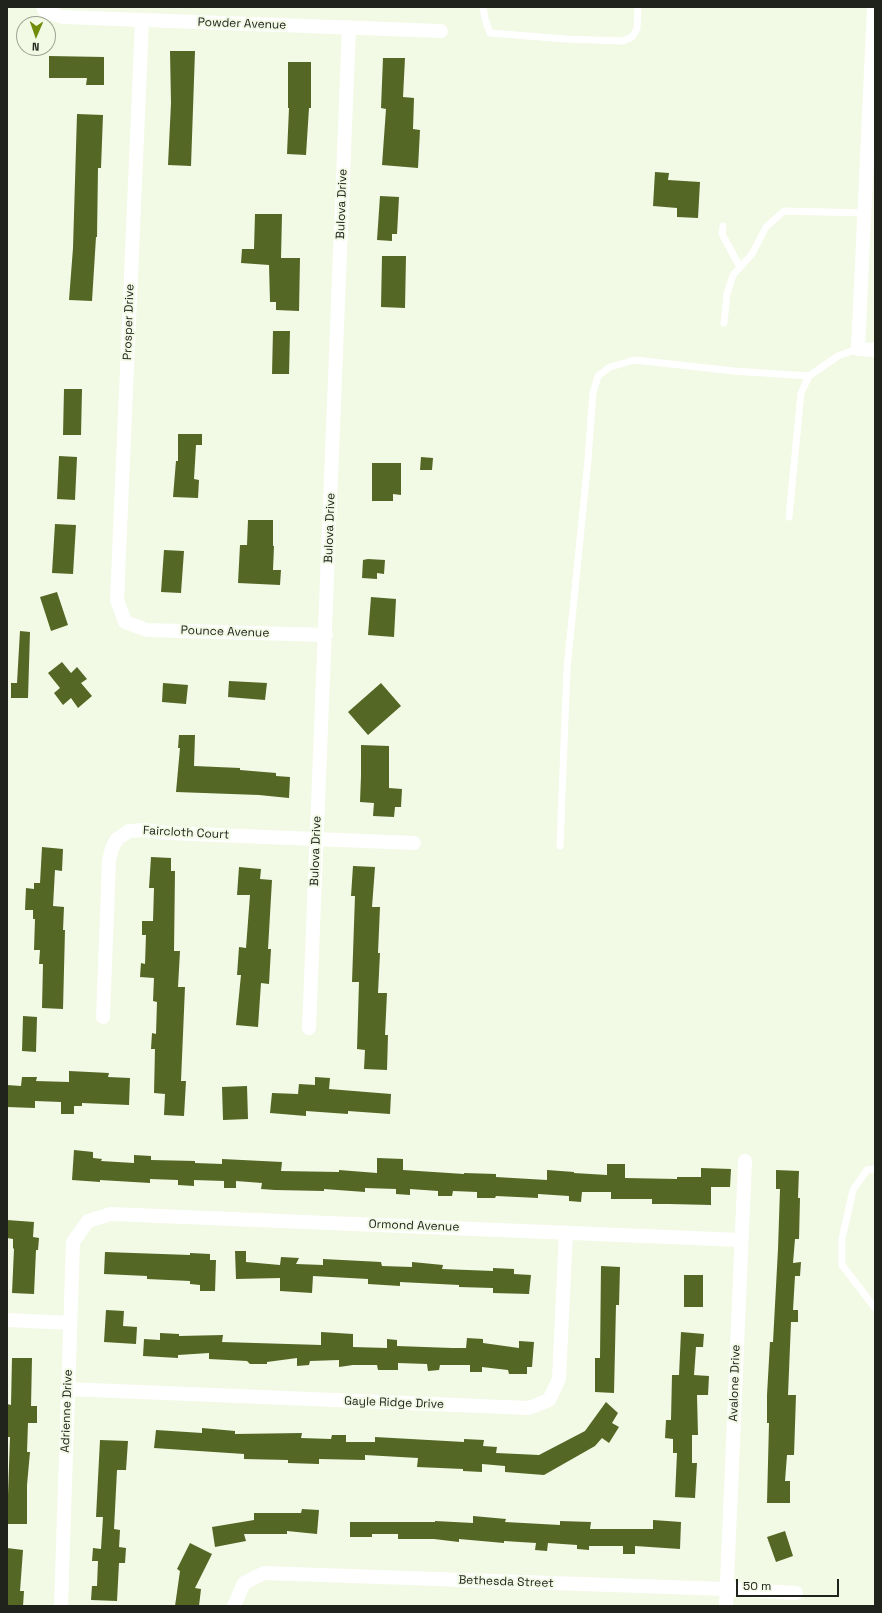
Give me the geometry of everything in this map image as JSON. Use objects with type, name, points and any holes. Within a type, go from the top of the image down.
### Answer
[{"type":"street","points":[[874,7],[858,349],[875,350]]},
{"type":"street","name":"Powder Avenue","points":[[44,9],[62,17],[441,31]]},
{"type":"street","name":"Prosper Drive","points":[[125,622],[118,600],[142,21]]},
{"type":"street","name":"Bulova Drive","points":[[309,1028],[326,635],[349,27]]},
{"type":"street","name":"Pounce Avenue","points":[[125,622],[147,630],[326,635]]},
{"type":"street","name":"Faircloth Court","points":[[102,1017],[109,861],[112,848],[117,839],[129,831],[145,830],[167,833],[414,843]]},
{"type":"street","name":"Avalone Drive","points":[[726,1606],[745,1161]]},
{"type":"street","name":"Ormond Avenue","points":[[88,1221],[111,1214],[741,1240]]},
{"type":"street","name":"Adrienne Drive","points":[[61,1606],[73,1242],[88,1221]]},
{"type":"street","name":"Gayle Ridge Drive","points":[[67,1389],[529,1408],[549,1400],[559,1379],[566,1232]]},
{"type":"street","points":[[7,1320],[70,1323]]},
{"type":"street","name":"Bethesda Street","points":[[234,1606],[244,1583],[264,1574],[726,1589],[796,1593]]},
{"type":"lane","points":[[483,7],[490,33],[565,39],[623,41],[632,37],[637,29],[638,7]]},
{"type":"lane","points":[[724,323],[728,294],[733,275],[752,254],[766,227],[784,211],[865,213]]},
{"type":"lane","points":[[723,226],[722,234],[740,267]]},
{"type":"lane","points":[[789,517],[801,393],[809,376],[838,356],[858,349]]},
{"type":"lane","points":[[560,846],[567,668],[588,460],[593,393],[598,376],[610,367],[634,360],[734,371],[809,376]]},
{"type":"lane","points":[[875,1169],[867,1170],[853,1190],[842,1238],[842,1265],[875,1308]]},
{"type":"building","points":[[170,51],[195,51],[191,166],[168,165],[171,103]]},
{"type":"building","points":[[49,56],[104,57],[104,85],[86,85],[87,78],[49,78]]},
{"type":"building","points":[[383,58],[405,58],[403,97],[414,98],[413,129],[420,130],[418,168],[382,165],[386,109],[381,108]]},
{"type":"building","points":[[288,62],[311,62],[311,108],[309,108],[306,155],[287,154],[289,108]]},
{"type":"building","points":[[77,114],[103,115],[101,168],[98,168],[97,237],[92,301],[69,300],[73,248]]},
{"type":"building","points":[[655,172],[669,173],[668,180],[700,182],[698,218],[677,217],[677,208],[653,206]]},
{"type":"building","points":[[380,196],[399,197],[397,234],[392,234],[392,241],[377,240]]},
{"type":"building","points":[[255,214],[282,214],[281,258],[300,258],[299,311],[276,310],[276,302],[270,302],[269,265],[241,263],[242,249],[254,249]]},
{"type":"building","points":[[382,256],[406,256],[405,308],[381,307]]},
{"type":"building","points":[[273,331],[290,331],[289,374],[272,374]]},
{"type":"building","points":[[64,389],[82,389],[81,435],[63,435]]},
{"type":"building","points":[[178,434],[202,434],[202,445],[196,445],[194,479],[199,480],[198,498],[173,497],[176,461],[178,461]]},
{"type":"building","points":[[59,456],[77,457],[75,500],[57,499]]},
{"type":"building","points":[[421,457],[433,458],[432,470],[420,470]]},
{"type":"building","points":[[372,463],[401,463],[401,495],[393,494],[393,501],[372,501]]},
{"type":"building","points":[[248,520],[273,520],[273,570],[281,570],[280,585],[238,583],[240,545],[247,545]]},
{"type":"building","points":[[55,524],[76,525],[73,574],[52,573]]},
{"type":"building","points":[[164,550],[184,551],[181,593],[161,592]]},
{"type":"building","points":[[363,560],[385,560],[384,574],[377,573],[377,579],[362,578]]},
{"type":"building","points":[[57,592],[68,625],[51,631],[40,597]]},
{"type":"building","points":[[371,597],[396,599],[394,637],[368,635]]},
{"type":"building","points":[[20,631],[30,632],[28,698],[11,698],[11,683],[17,683]]},
{"type":"building","points":[[62,662],[71,673],[77,667],[87,679],[81,683],[92,696],[78,708],[71,698],[63,705],[54,693],[60,688],[48,673]]},
{"type":"building","points":[[229,681],[267,683],[265,700],[228,697]]},
{"type":"building","points":[[163,683],[188,685],[186,704],[162,702]]},
{"type":"building","points":[[381,683],[401,706],[368,735],[348,712]]},
{"type":"building","points":[[179,735],[195,735],[194,766],[240,768],[240,770],[276,773],[276,776],[290,777],[289,798],[259,795],[176,792],[180,748],[178,748]]},
{"type":"building","points":[[361,745],[389,746],[389,788],[402,789],[401,807],[395,807],[394,817],[373,816],[374,803],[360,802]]},
{"type":"building","points":[[42,847],[63,849],[62,871],[55,870],[53,906],[64,907],[63,930],[65,930],[63,1009],[42,1008],[43,964],[39,964],[40,950],[34,950],[35,919],[33,919],[33,910],[25,910],[26,888],[34,889],[34,883],[40,883]]},
{"type":"building","points":[[151,857],[171,858],[171,871],[175,871],[174,951],[180,951],[178,987],[185,987],[181,1081],[186,1081],[184,1116],[164,1115],[165,1094],[154,1093],[155,1049],[151,1049],[152,1033],[156,1034],[157,1002],[153,1001],[154,978],[140,977],[141,963],[145,964],[146,935],[142,935],[142,921],[153,921],[154,888],[149,888]]},
{"type":"building","points":[[353,866],[375,867],[372,907],[380,907],[378,993],[387,993],[385,1035],[388,1035],[387,1070],[364,1069],[365,1050],[357,1049],[359,982],[352,982],[355,896],[351,896]]},
{"type":"building","points":[[239,867],[261,869],[260,879],[272,880],[268,949],[271,949],[269,984],[261,983],[258,1027],[236,1025],[241,975],[237,975],[239,947],[246,948],[250,895],[237,895]]},
{"type":"building","points":[[23,1016],[37,1017],[36,1052],[22,1051]]},
{"type":"building","points":[[69,1071],[109,1073],[108,1077],[130,1078],[129,1105],[82,1103],[82,1106],[74,1106],[74,1114],[61,1114],[61,1102],[35,1101],[35,1108],[7,1107],[7,1085],[21,1086],[22,1077],[37,1077],[36,1081],[69,1082]]},
{"type":"building","points":[[315,1077],[330,1078],[329,1089],[391,1094],[390,1114],[348,1111],[348,1114],[306,1111],[306,1116],[270,1113],[272,1093],[298,1094],[299,1084],[315,1085]]},
{"type":"building","points":[[247,1086],[248,1119],[223,1120],[222,1087]]},
{"type":"building","points":[[74,1150],[93,1152],[93,1158],[102,1159],[101,1161],[134,1163],[134,1155],[151,1156],[151,1160],[195,1161],[195,1163],[222,1164],[222,1159],[282,1162],[281,1171],[339,1172],[339,1170],[377,1173],[377,1158],[403,1159],[403,1170],[464,1174],[496,1174],[496,1177],[547,1180],[547,1170],[607,1175],[607,1164],[625,1164],[625,1178],[677,1179],[677,1177],[701,1177],[701,1168],[731,1169],[730,1187],[711,1187],[711,1205],[652,1204],[652,1199],[611,1199],[611,1192],[582,1192],[581,1202],[569,1201],[569,1196],[538,1194],[538,1198],[496,1196],[495,1198],[477,1198],[477,1192],[453,1191],[452,1196],[438,1196],[438,1191],[410,1189],[410,1195],[396,1194],[396,1189],[365,1188],[365,1192],[324,1189],[324,1191],[275,1190],[261,1189],[262,1183],[236,1181],[236,1188],[224,1188],[224,1181],[194,1180],[194,1186],[178,1185],[178,1180],[150,1179],[150,1183],[72,1180]]},
{"type":"building","points":[[776,1170],[799,1171],[799,1239],[795,1239],[793,1263],[801,1262],[800,1276],[795,1276],[793,1310],[798,1310],[798,1322],[791,1322],[788,1395],[796,1395],[794,1455],[787,1455],[785,1481],[790,1481],[790,1503],[767,1503],[769,1423],[767,1423],[767,1395],[770,1342],[773,1342],[780,1189],[776,1189]]},
{"type":"building","points":[[7,1220],[34,1222],[33,1237],[39,1238],[38,1250],[36,1250],[34,1294],[12,1293],[14,1249],[13,1239],[7,1238]]},
{"type":"building","points":[[235,1251],[246,1251],[246,1262],[280,1265],[281,1257],[299,1258],[296,1264],[323,1265],[323,1259],[381,1262],[382,1266],[412,1267],[412,1262],[443,1265],[442,1269],[493,1271],[493,1268],[514,1269],[514,1274],[531,1275],[529,1294],[493,1293],[493,1288],[459,1287],[459,1285],[400,1282],[400,1286],[368,1284],[368,1279],[313,1276],[312,1293],[280,1291],[280,1278],[236,1279]]},
{"type":"building","points":[[105,1252],[190,1255],[190,1253],[210,1254],[210,1260],[216,1260],[215,1291],[200,1291],[200,1285],[190,1284],[190,1281],[147,1279],[147,1276],[104,1274]]},
{"type":"building","points":[[601,1266],[620,1267],[619,1305],[616,1305],[614,1393],[595,1392],[595,1358],[600,1358]]},
{"type":"building","points":[[684,1275],[703,1275],[703,1307],[684,1307]]},
{"type":"building","points":[[106,1310],[124,1311],[123,1326],[137,1327],[136,1344],[104,1342]]},
{"type":"building","points":[[321,1332],[353,1334],[353,1347],[387,1348],[387,1339],[397,1340],[397,1346],[452,1348],[466,1348],[467,1338],[483,1339],[483,1343],[519,1348],[519,1341],[534,1342],[532,1367],[527,1367],[527,1374],[509,1374],[508,1370],[482,1367],[482,1372],[470,1372],[470,1365],[440,1365],[439,1370],[428,1371],[427,1364],[398,1363],[398,1370],[378,1370],[377,1365],[353,1365],[339,1367],[339,1360],[310,1361],[309,1365],[297,1366],[297,1358],[267,1362],[267,1364],[250,1364],[247,1361],[209,1359],[209,1353],[178,1355],[178,1358],[143,1356],[144,1339],[160,1340],[160,1333],[179,1334],[179,1336],[223,1335],[222,1342],[321,1345]]},
{"type":"building","points":[[681,1332],[704,1334],[703,1347],[696,1347],[694,1375],[709,1376],[708,1395],[697,1395],[698,1435],[692,1435],[692,1463],[697,1463],[695,1498],[675,1497],[677,1453],[673,1453],[673,1439],[665,1438],[666,1420],[671,1420],[672,1375],[679,1375]]},
{"type":"building","points":[[12,1358],[32,1358],[31,1406],[37,1406],[37,1423],[28,1423],[27,1452],[30,1452],[27,1485],[27,1524],[7,1524],[10,1437],[7,1437],[7,1404],[11,1405]]},
{"type":"building","points":[[606,1402],[618,1413],[612,1423],[619,1427],[609,1443],[602,1438],[595,1446],[544,1475],[505,1472],[505,1466],[482,1464],[482,1472],[463,1471],[463,1469],[417,1467],[418,1458],[365,1455],[365,1460],[319,1459],[319,1464],[288,1463],[288,1460],[244,1459],[244,1454],[154,1448],[156,1430],[202,1433],[202,1428],[235,1431],[235,1434],[302,1433],[301,1438],[331,1439],[332,1435],[346,1435],[346,1442],[375,1442],[375,1437],[464,1442],[464,1439],[484,1440],[483,1446],[497,1447],[496,1453],[539,1455],[585,1431]]},
{"type":"building","points":[[100,1440],[128,1441],[126,1470],[117,1470],[114,1529],[120,1530],[119,1547],[126,1548],[125,1563],[119,1563],[117,1601],[91,1600],[92,1586],[97,1586],[98,1561],[92,1561],[93,1548],[101,1549],[103,1517],[96,1517]]},
{"type":"building","points":[[302,1509],[319,1510],[317,1534],[287,1531],[287,1534],[244,1534],[246,1541],[215,1547],[212,1527],[254,1520],[254,1513],[301,1513]]},
{"type":"building","points":[[473,1516],[506,1519],[505,1522],[560,1525],[560,1521],[591,1522],[590,1529],[653,1529],[653,1520],[681,1522],[680,1549],[635,1546],[635,1554],[623,1554],[623,1546],[589,1546],[589,1550],[577,1549],[577,1545],[548,1543],[547,1551],[535,1550],[536,1543],[504,1541],[504,1543],[459,1539],[459,1542],[434,1539],[398,1539],[398,1534],[372,1534],[372,1537],[350,1537],[350,1522],[435,1521],[473,1523]]},
{"type":"building","points":[[785,1531],[793,1556],[776,1562],[767,1537]]},
{"type":"building","points":[[190,1543],[212,1554],[195,1588],[201,1589],[199,1606],[175,1606],[180,1571],[177,1569]]},
{"type":"building","points":[[7,1548],[23,1550],[20,1591],[24,1591],[23,1606],[7,1606]]}]
